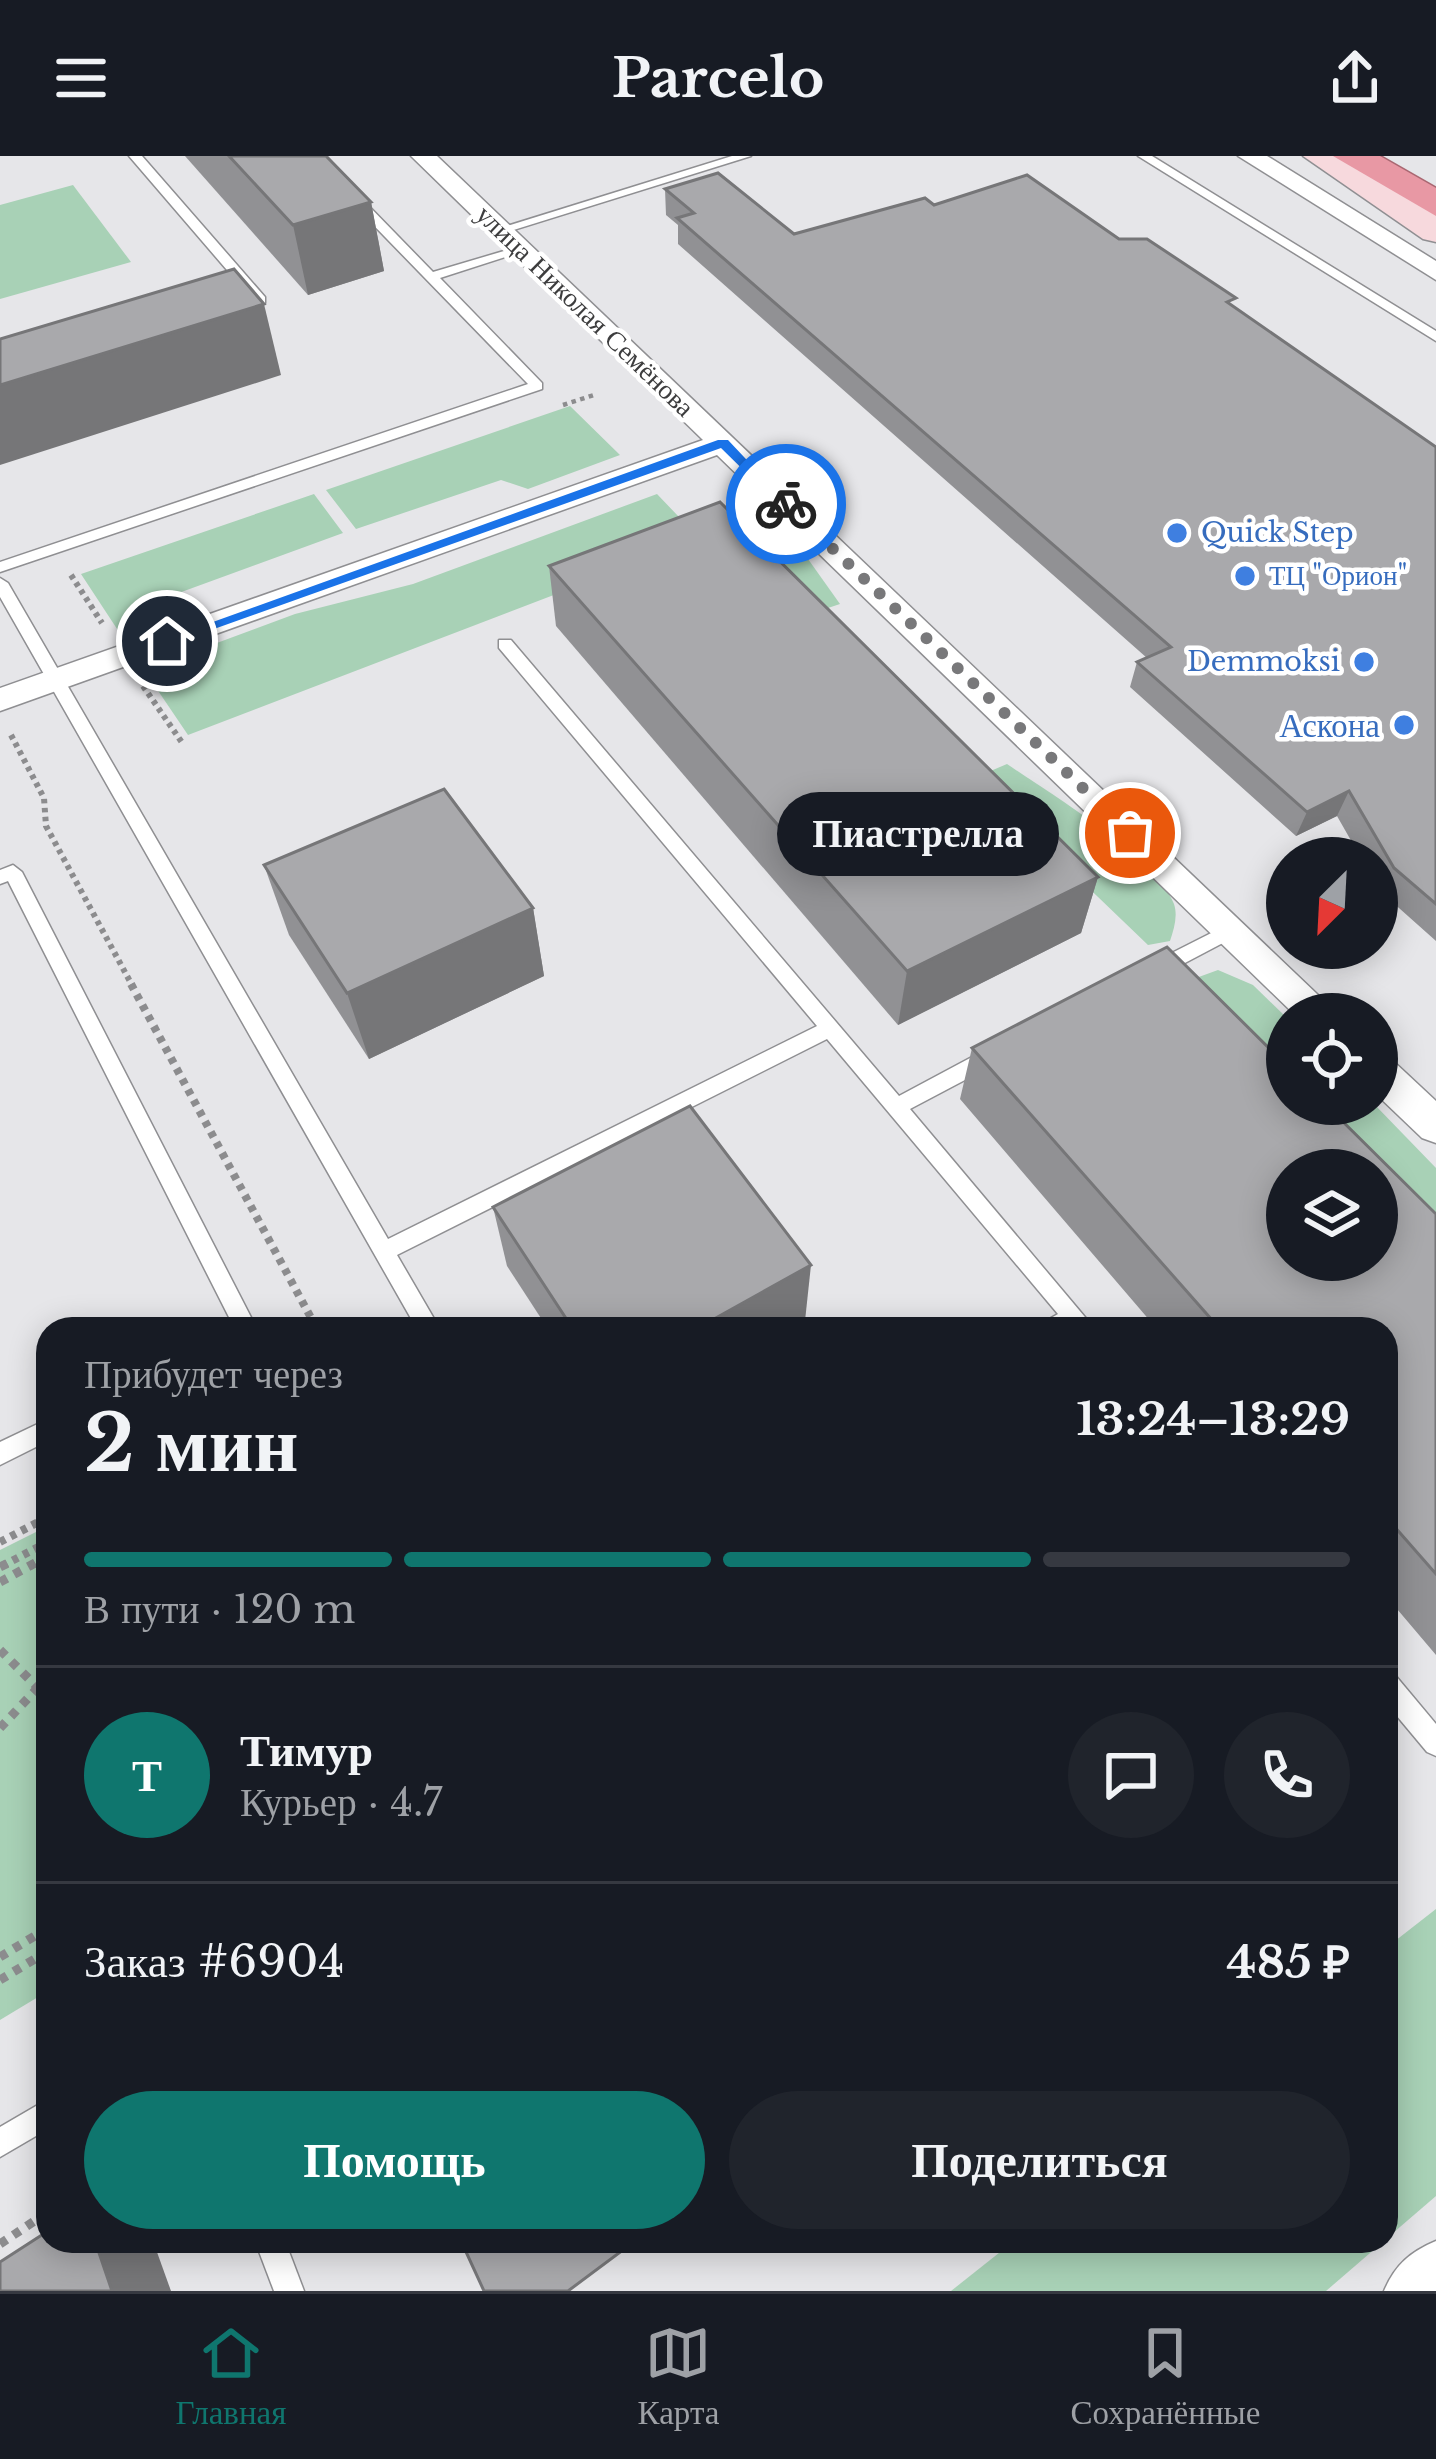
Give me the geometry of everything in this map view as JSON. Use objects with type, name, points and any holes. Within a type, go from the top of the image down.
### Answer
[{"type":"highway","points":[[1352,156],[1436,204]]},
{"type":"highway","points":[[1414,156],[1436,169]]},
{"type":"main road","points":[[1320,156],[1436,231]]},
{"type":"street","name":"улица Николая Семёнова","points":[[423,156],[1297,993]]},
{"type":"street","points":[[1250,156],[1436,272]]},
{"type":"street","points":[[0,700],[723,443]]},
{"type":"street","points":[[1398,1090],[1436,1126]]},
{"type":"street","points":[[1414,2291],[1436,2271]]},
{"type":"lane","points":[[135,156],[260,300],[217,313]]},
{"type":"lane","points":[[431,277],[510,239],[745,156]]},
{"type":"lane","points":[[1144,156],[1436,337]]},
{"type":"lane","points":[[0,567],[537,386],[344,186]]},
{"type":"lane","points":[[0,583],[422,1317]]},
{"type":"lane","points":[[505,644],[1073,1317]]},
{"type":"lane","points":[[0,877],[13,872],[240,1317]]},
{"type":"lane","points":[[1145,976],[1231,930]]},
{"type":"lane","points":[[384,1251],[829,1029]]},
{"type":"lane","points":[[895,1107],[1020,1042]]},
{"type":"lane","points":[[0,1454],[36,1436]]},
{"type":"lane","points":[[1398,1698],[1436,1743]]},
{"type":"lane","points":[[0,2143],[36,2120]]},
{"type":"lane","points":[[274,2253],[289,2291]]},
{"type":"path","points":[[0,713],[44,798],[46,826],[311,1317]]},
{"type":"path","points":[[0,1542],[36,1523]]},
{"type":"path","points":[[0,1568],[36,1548]]},
{"type":"path","points":[[0,1582],[36,1562]]},
{"type":"path","points":[[0,1650],[36,1686]]},
{"type":"path","points":[[0,1728],[36,1690]]},
{"type":"path","points":[[0,1957],[36,1935]]},
{"type":"path","points":[[0,1980],[36,1958]]},
{"type":"path","points":[[0,2244],[36,2220]]},
{"type":"green space","points":[[73,185],[131,262],[0,299],[0,205]]},
{"type":"green space","points":[[570,406],[620,455],[528,489],[501,480],[356,529],[326,490]]},
{"type":"green space","points":[[314,494],[343,533],[165,598],[162,621],[121,635],[81,574]]},
{"type":"green space","points":[[657,494],[700,539],[188,735],[144,670],[295,614],[413,584]]},
{"type":"green space","points":[[781,521],[840,604],[810,614],[734,540]]},
{"type":"green space","points":[[1007,764],[1147,867],[1174,904],[1170,941],[1148,945],[974,778]]},
{"type":"green space","points":[[1218,970],[1253,985],[1266,998],[1266,1062],[1196,978]]},
{"type":"green space","points":[[1327,1125],[1394,1125],[1436,1168],[1436,1238],[1398,1194],[1398,1149],[1353,1149]]},
{"type":"green space","points":[[36,1532],[36,1998],[0,2020],[0,1550]]},
{"type":"green space","points":[[1436,1909],[1436,2196],[1398,2229],[1398,1939]]},
{"type":"green space","points":[[999,2253],[1370,2253],[1326,2291],[951,2291]]},
{"type":"building","points":[[229,156],[326,156],[371,202],[293,225]]},
{"type":"building","name":"ТЦ \"Орион\"","points":[[718,173],[794,234],[925,198],[934,205],[1027,175],[1119,239],[1147,239],[1236,298],[1227,302],[1436,447],[1436,904],[1398,871],[1398,837],[1376,837],[1349,791],[1307,812],[1137,662],[1171,647],[677,218],[694,213],[665,189]]},
{"type":"building","points":[[234,269],[264,304],[0,385],[0,339]]},
{"type":"building","points":[[720,502],[1098,877],[907,971],[549,566]]},
{"type":"building","points":[[444,789],[533,908],[347,993],[264,865]]},
{"type":"building","points":[[1167,947],[1266,1045],[1266,1125],[1346,1125],[1370,1149],[1266,1149],[1266,1281],[1398,1281],[1398,1176],[1436,1214],[1436,1574],[1398,1531],[1398,1317],[1209,1317],[972,1048]]},
{"type":"building","points":[[690,1106],[811,1265],[718,1317],[565,1317],[493,1207]]},
{"type":"building","points":[[36,2239],[36,2253],[99,2253],[112,2291],[0,2291],[0,2262]]},
{"type":"building","points":[[467,2253],[619,2253],[568,2291],[484,2291]]},
{"type":"way so far","points":[[786,504],[1130,833]]},
{"type":"place","name":"Quick Step","points":[[1177,533]]},
{"type":"place","name":"ТЦ \"Орион\"","points":[[1245,576]]},
{"type":"place","name":"Demmoksi","points":[[1364,662]]},
{"type":"place","name":"Аскона","points":[[1404,725]]},
{"type":"place","name":"Пиастрелла","points":[[1130,833]]},
{"type":"route","points":[[167,641],[723,443],[786,504]]}]
